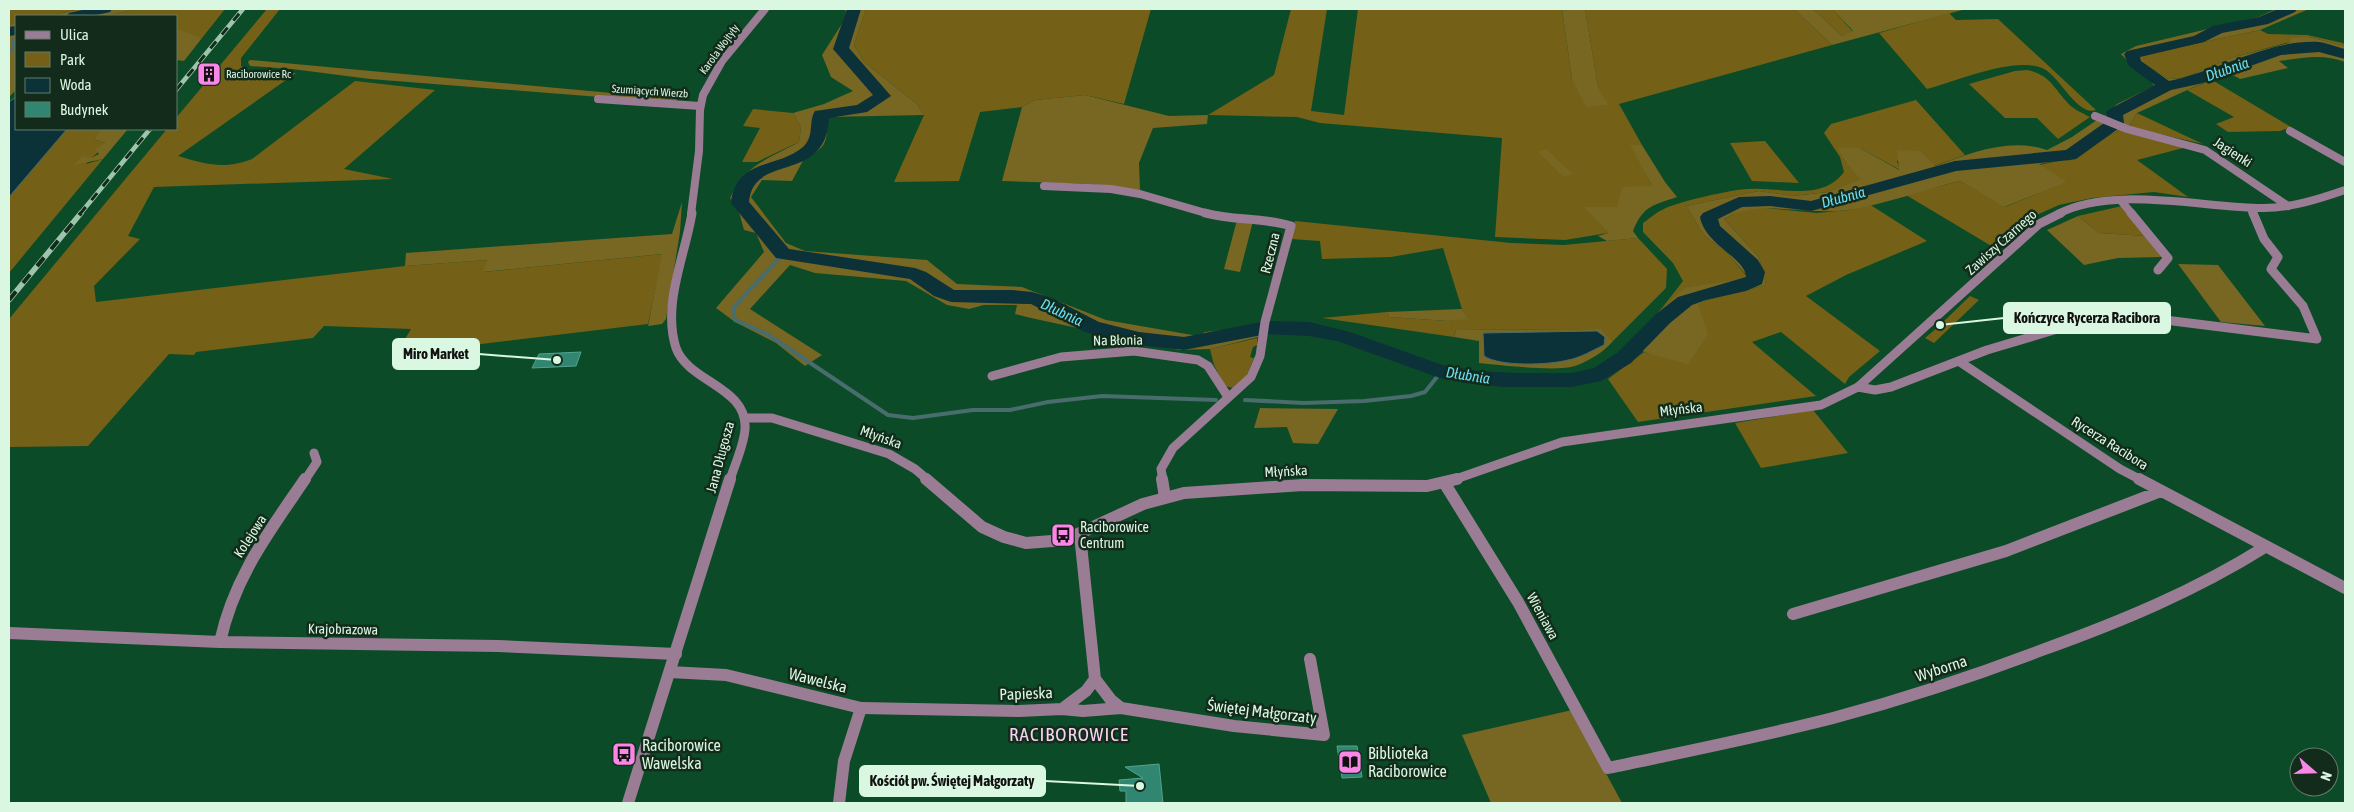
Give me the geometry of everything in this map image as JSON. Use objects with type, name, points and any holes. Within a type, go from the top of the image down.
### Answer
[{"type":"street","name":"Karola Wojtyły","points":[[700,107],[706,88],[721,65],[765,9]]},
{"type":"street","name":"Szumiących Wierzb","points":[[598,99],[700,107]]},
{"type":"street","name":"Jana Długosza","points":[[628,803],[741,446],[745,418],[737,402],[688,368],[682,360],[674,339],[675,296],[688,233],[699,156],[700,107]]},
{"type":"street","name":"Jagienki","points":[[2095,116],[2127,129],[2196,146],[2213,154],[2288,206]]},
{"type":"street","points":[[2290,131],[2345,162]]},
{"type":"street","name":"Rzeczna","points":[[1044,186],[1111,189],[1140,194],[1217,216],[1289,224],[1291,226],[1266,322],[1260,356],[1251,377],[1173,448],[1161,468],[1165,497]]},
{"type":"street","name":"Zawiszy Czarnego","points":[[1858,387],[2039,224],[2047,219],[2080,207],[2122,202],[2173,201],[2251,208],[2288,206],[2308,203],[2345,190]]},
{"type":"street","points":[[2122,202],[2168,258],[2158,270]]},
{"type":"street","points":[[1858,387],[1883,390],[1960,362],[1987,350],[2091,319],[2125,316],[2317,339],[2303,306],[2271,269],[2278,257],[2264,239],[2251,208]]},
{"type":"street","name":"Na Błonia","points":[[992,376],[1061,356],[1134,351],[1198,360],[1208,366],[1228,397]]},
{"type":"street","name":"Rycerza Racibora","points":[[1960,362],[2120,469],[2345,588]]},
{"type":"street","name":"Młyńska","points":[[745,418],[772,418],[889,454],[915,469],[982,527],[1004,537],[1037,543],[1056,542],[1080,535],[1143,504],[1165,497],[1224,490],[1303,485],[1412,487],[1445,484],[1522,453],[1562,442],[1646,428],[1810,407],[1831,402],[1858,387]]},
{"type":"street","name":"Kolejowa","points":[[220,642],[223,625],[236,586],[252,558],[317,462],[314,453]]},
{"type":"street","name":"Wieniawa","points":[[1445,484],[1518,602],[1608,768]]},
{"type":"street","points":[[1793,614],[2006,551],[2161,491]]},
{"type":"street","points":[[1080,535],[1093,644],[1094,679],[1111,700],[1121,708]]},
{"type":"street","name":"Wyborna","points":[[1608,768],[1834,717],[1979,673],[2080,637],[2162,602],[2243,561],[2265,547]]},
{"type":"street","name":"Krajobrazowa","points":[[9,633],[220,642],[498,646],[676,654]]},
{"type":"street","name":"Świętej Małgorzaty","points":[[1062,709],[1121,708],[1234,726],[1324,735],[1310,659]]},
{"type":"street","name":"Wawelska","points":[[670,672],[711,673],[747,678],[861,708],[844,761],[839,803]]},
{"type":"street","name":"Papieska","points":[[861,708],[1019,711],[1062,709],[1086,691],[1094,679]]},
{"type":"green space","points":[[9,9],[79,9],[54,15],[15,15],[15,22],[9,25]]},
{"type":"green space","points":[[137,9],[225,9],[202,38],[178,32],[178,15],[110,15]]},
{"type":"green space","points":[[267,9],[280,9],[241,58],[241,66],[248,70],[296,73],[178,156],[215,165],[232,164],[252,159],[355,81],[435,90],[344,169],[393,179],[154,187],[128,236],[140,239],[94,286],[96,302],[405,266],[487,260],[484,272],[663,254],[648,324],[457,347],[398,351],[411,329],[324,326],[313,338],[196,352],[194,355],[169,354],[88,446],[9,447],[9,319],[166,130],[178,130],[178,116]]},
{"type":"green space","points":[[866,9],[1151,9],[1124,104],[1085,95],[1035,100],[1022,107],[980,112],[959,181],[894,182],[924,115],[917,104],[864,62],[854,45]]},
{"type":"green space","points":[[1291,9],[1327,9],[1311,111],[1344,115],[1358,9],[1562,9],[1572,79],[1607,105],[1598,86],[1585,9],[1794,9],[1832,45],[1619,104],[1642,145],[1631,145],[1652,186],[1617,207],[1585,207],[1608,233],[1565,240],[1495,237],[1502,138],[1320,123],[1297,117],[1208,115],[1274,75]]},
{"type":"green space","points":[[1813,9],[1835,9],[1835,12],[1853,32],[1842,36]]},
{"type":"green space","points":[[1949,13],[1956,20],[1998,19],[2096,110],[2089,111],[2082,108],[2050,73],[2044,69],[2032,66],[2003,67],[1927,89],[1879,33]]},
{"type":"green space","points":[[2260,30],[2268,34],[2307,35],[2343,43],[2345,46],[2309,37],[2234,57],[2183,78],[2169,79],[2146,65],[2141,58],[2147,54]]},
{"type":"green space","points":[[2027,70],[2040,74],[2068,104],[2090,117],[2058,139],[2037,118],[2005,118],[1969,84],[2015,71]]},
{"type":"green space","points":[[2212,80],[2291,127],[2280,131],[2228,132],[2216,124],[2234,117],[2187,90]]},
{"type":"green space","points":[[1916,100],[1965,155],[1934,166],[1921,151],[1897,161],[1900,170],[1860,148],[1839,148],[1844,160],[1861,179],[1828,192],[1793,196],[1759,191],[1686,206],[1703,234],[1727,253],[1749,279],[1687,287],[1662,308],[1683,281],[1673,263],[1643,232],[1643,223],[1669,207],[1717,194],[1747,189],[1799,191],[1824,187],[1835,182],[1844,172],[1840,157],[1824,133],[1831,124]]},
{"type":"green space","points":[[753,109],[793,113],[801,127],[799,142],[757,162],[742,162],[760,128],[743,126]]},
{"type":"green space","points":[[2137,113],[2203,144],[2129,127]]},
{"type":"green space","points":[[2121,129],[2187,147],[2137,160],[2188,197],[2154,192],[2092,198],[2059,205],[2032,217],[1998,250],[1906,195],[1960,181],[2005,207],[2066,182],[2039,165],[2068,159]]},
{"type":"green space","points":[[66,130],[102,130],[94,139],[105,143],[86,164],[103,159],[9,273],[9,197]]},
{"type":"green space","points":[[1765,141],[1799,183],[1752,181],[1730,143]]},
{"type":"green space","points":[[1869,204],[1927,241],[1846,275],[1806,296],[1880,351],[1849,377],[1845,384],[1781,332],[1752,342],[1816,396],[1638,422],[1608,379],[1644,352],[1649,354],[1697,305],[1710,299],[1766,285],[1759,257],[1724,219],[1741,210],[1764,208],[1817,213],[1849,210]]},
{"type":"green space","points":[[2122,206],[2146,236],[2099,233],[2078,216]]},
{"type":"green space","points":[[1295,221],[1511,243],[1564,245],[1638,238],[1667,269],[1666,288],[1613,341],[1599,329],[1456,330],[1454,337],[1322,318],[1387,312],[1389,317],[1448,321],[1467,318],[1462,309],[1443,248],[1391,257],[1322,259],[1320,241],[1291,239]]},
{"type":"green space","points":[[1970,296],[1979,300],[1934,343],[1925,338],[1938,327],[1941,328],[1945,325],[1942,323]]},
{"type":"green space","points":[[1257,338],[1257,345],[1253,347],[1250,357],[1254,358],[1247,375],[1233,388],[1225,386],[1214,365],[1210,349]]},
{"type":"green space","points":[[1813,410],[1848,453],[1761,468],[1735,423]]},
{"type":"shaded area","points":[[79,9],[137,9],[110,15],[54,15]]},
{"type":"shaded area","points":[[843,9],[866,9],[854,45],[864,62],[917,104],[924,115],[828,117],[825,142],[813,154],[805,157],[792,181],[762,180],[751,197],[786,243],[805,251],[927,260],[957,284],[1022,287],[1106,320],[1198,336],[1205,332],[1260,326],[1258,337],[1210,349],[1179,350],[1015,314],[1017,305],[984,305],[969,309],[947,305],[906,281],[815,273],[790,265],[750,309],[822,355],[805,366],[776,343],[735,322],[716,308],[764,252],[756,233],[744,230],[739,212],[730,198],[737,186],[743,177],[759,164],[799,142],[801,127],[793,113],[824,104],[853,91],[831,77],[822,55],[843,22],[846,11]]},
{"type":"shaded area","points":[[1562,9],[1585,9],[1598,86],[1608,105],[1586,107],[1572,79]]},
{"type":"shaded area","points":[[1794,9],[1813,9],[1842,36],[1853,31],[1835,12],[1835,9],[1966,9],[1832,45]]},
{"type":"shaded area","points":[[2276,9],[2309,9],[2260,30],[2147,54],[2142,58],[2146,65],[2169,79],[2183,78],[2234,57],[2289,43],[2291,38],[2309,37],[2345,46],[2345,62],[2321,57],[2304,58],[2279,61],[2288,68],[2240,79],[2229,73],[2137,113],[2129,127],[2105,116],[2117,104],[2154,86],[2147,77],[2121,54],[2136,46],[2258,17]]},
{"type":"shaded area","points":[[15,22],[15,91],[9,97],[9,25]]},
{"type":"shaded area","points":[[178,30],[202,38],[184,61],[178,60]]},
{"type":"shaded area","points":[[250,60],[677,99],[675,103],[370,79],[292,69],[250,66],[248,62]]},
{"type":"shaded area","points":[[1085,95],[1169,116],[1208,115],[1207,124],[1153,128],[1139,163],[1140,191],[1090,184],[1002,181],[1022,107],[1035,100]]},
{"type":"shaded area","points":[[2097,120],[2121,129],[2068,159],[2039,164],[2067,182],[2004,207],[1960,181],[1848,210],[1752,210],[1737,213],[1724,219],[1759,257],[1766,285],[1710,299],[1698,305],[1708,334],[1688,364],[1649,354],[1629,345],[1662,308],[1686,287],[1749,278],[1727,253],[1703,234],[1686,206],[1759,191],[1793,196],[1828,192],[1860,179],[1844,160],[1838,148],[1860,148],[1899,170],[1897,150],[1921,151],[1935,166],[1976,152],[2004,146],[2033,146],[2047,150],[2072,137]]},
{"type":"shaded area","points":[[101,130],[127,130],[103,159],[74,165],[82,156],[91,158],[99,154],[95,149],[105,143],[94,139]]},
{"type":"shaded area","points":[[1630,145],[1642,145],[1665,182],[1677,197],[1645,211],[1633,231],[1638,238],[1607,241],[1598,236],[1608,233],[1584,207],[1617,207],[1622,187],[1652,186]]},
{"type":"shaded area","points":[[1546,149],[1573,174],[1564,177],[1538,152]]},
{"type":"shaded area","points":[[682,202],[680,232],[666,319],[662,324],[648,326],[662,254],[483,272],[487,260],[405,266],[406,253],[672,234]]},
{"type":"shaded area","points":[[2078,216],[2099,233],[2146,236],[2162,257],[2118,258],[2084,265],[2047,230]]},
{"type":"shaded area","points":[[1237,220],[1253,221],[1240,272],[1224,269]]},
{"type":"shaded area","points":[[2178,264],[2218,265],[2265,326],[2221,322]]},
{"type":"shaded area","points":[[1462,309],[1468,319],[1448,321],[1389,317],[1387,312]]},
{"type":"shaded area","points":[[1600,329],[1613,341],[1596,356],[1567,368],[1529,368],[1479,363],[1479,341],[1454,337],[1456,330]]},
{"type":"shaded area","points":[[1260,408],[1338,409],[1318,444],[1293,443],[1287,427],[1254,428]]},
{"type":"shaded area","points":[[1572,710],[1622,803],[1491,803],[1462,735]]},
{"type":"water","points":[[15,98],[15,130],[66,130],[9,197],[9,102]]},
{"type":"water","points":[[1597,331],[1605,337],[1604,345],[1573,359],[1525,364],[1501,362],[1484,356],[1483,333]]},
{"type":"building","points":[[581,352],[576,366],[532,368],[539,354]]},
{"type":"building","name":"Biblioteka Raciborowice","points":[[1337,746],[1357,746],[1362,777],[1342,778]]},
{"type":"building","points":[[1159,764],[1163,803],[1126,803],[1126,791],[1120,791],[1119,780],[1143,778],[1125,767]]},
{"type":"waterway","name":"Dłubnia","points":[[78,15],[105,9]]},
{"type":"waterway","name":"Dłubnia","points":[[854,9],[841,49],[883,96],[861,109],[821,114],[818,138],[809,150],[798,157],[758,173],[748,180],[741,189],[740,203],[783,254],[915,274],[951,296],[1022,296],[1032,298],[1045,302],[1092,327],[1139,339],[1184,343],[1204,341],[1267,328],[1289,327],[1309,329],[1343,336],[1440,371],[1478,378],[1503,380],[1572,380],[1594,376],[1624,358],[1663,318],[1685,301],[1702,294],[1739,287],[1755,280],[1755,272],[1751,264],[1716,235],[1709,217],[1739,202],[1770,201],[1811,206],[1955,166],[2070,155],[2116,123],[2114,113],[2166,86]]},
{"type":"waterway","points":[[2166,86],[2134,63],[2132,54],[2199,39],[2218,29],[2263,21],[2290,9]]},
{"type":"waterway","name":"Dłubnia","points":[[9,32],[15,30]]},
{"type":"waterway","points":[[9,52],[13,49],[14,39]]},
{"type":"waterway","name":"Dłubnia","points":[[2166,86],[2197,80],[2279,51],[2319,47],[2345,54]]},
{"type":"waterway","points":[[783,254],[733,308],[735,320],[767,334],[888,415],[913,418],[973,410],[1010,410],[1048,402],[1102,396],[1216,400]]},
{"type":"waterway","points":[[1245,400],[1304,403],[1364,401],[1411,396],[1425,392],[1441,372]]},
{"type":"railway","points":[[178,88],[243,9]]},
{"type":"railway","points":[[80,214],[149,130]]},
{"type":"railway","points":[[9,300],[81,213]]},
{"type":"place","name":"Raciborowice Rc","points":[[209,74]]},
{"type":"place","name":"Kończyce Rycerza Racibora","points":[[1940,325]]},
{"type":"place","name":"Miro Market","points":[[557,360]]},
{"type":"place","name":"Raciborowice Centrum","points":[[1063,535]]},
{"type":"place","name":"Raciborowice Wawelska","points":[[624,754]]},
{"type":"place","name":"Biblioteka Raciborowice","points":[[1350,762]]},
{"type":"place","name":"Kościół pw. Świętej Małgorzaty","points":[[1140,786]]},
{"type":"district","name":"RACIBOROWICE","points":[[1069,734]]}]
